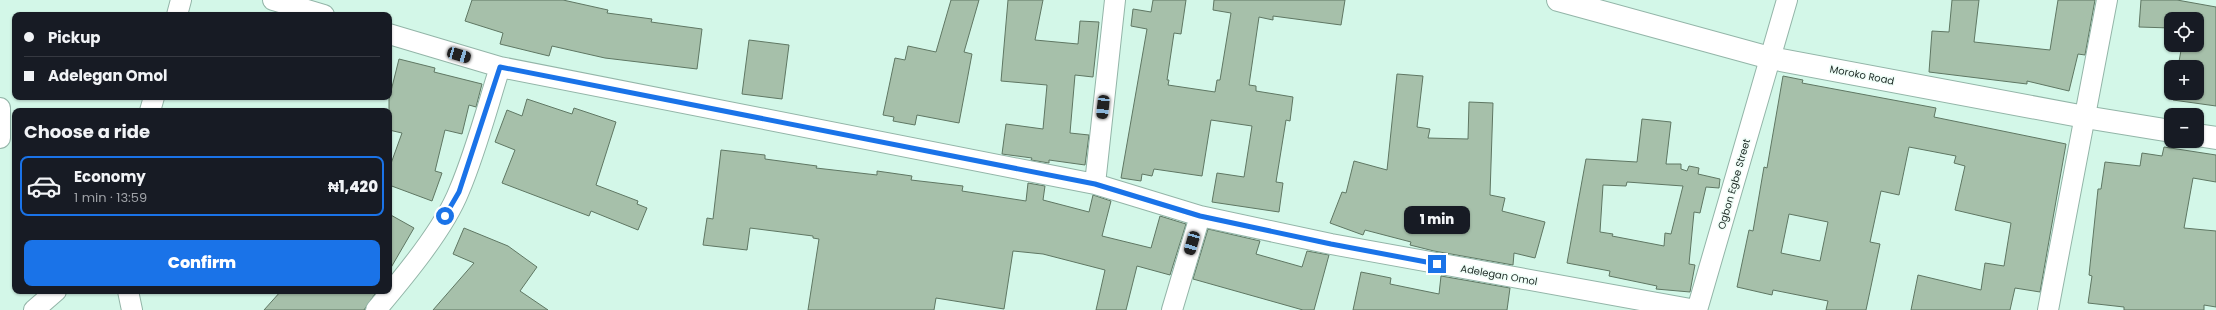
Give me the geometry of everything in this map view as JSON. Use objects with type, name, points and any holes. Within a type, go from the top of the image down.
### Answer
[{"type":"street","points":[[178,12],[182,0]]},
{"type":"street","points":[[273,0],[314,12]]},
{"type":"street","points":[[1095,184],[1115,0]]},
{"type":"street","name":"Moroko Road","points":[[1558,0],[1770,58],[2085,117],[2164,130]]},
{"type":"street","name":"Ogbon Egbe Street","points":[[1696,310],[1787,0]]},
{"type":"street","points":[[2048,310],[2107,0]]},
{"type":"street","name":"Adelegan Omol","points":[[392,35],[500,67],[1095,184],[1200,216],[1331,244],[1696,310]]},
{"type":"street","points":[[392,291],[438,228],[459,192],[500,67]]},
{"type":"street","points":[[0,108],[0,138],[12,140]]},
{"type":"street","points":[[2204,136],[2216,138]]},
{"type":"street","points":[[1172,310],[1200,216]]},
{"type":"street","points":[[34,310],[53,294]]},
{"type":"street","points":[[129,294],[132,310]]},
{"type":"street","points":[[376,310],[389,294]]},
{"type":"building","points":[[472,0],[563,0],[608,10],[607,13],[652,19],[651,22],[702,29],[697,69],[605,58],[552,46],[549,56],[500,44],[503,33],[465,21]]},
{"type":"building","points":[[951,0],[979,0],[964,52],[972,54],[959,123],[917,115],[915,125],[893,121],[894,117],[883,115],[895,58],[905,60],[908,46],[936,52]]},
{"type":"building","points":[[1008,0],[1043,0],[1035,40],[1078,44],[1080,21],[1099,22],[1093,77],[1075,75],[1070,133],[1089,135],[1085,165],[1049,160],[1049,163],[1031,160],[1032,158],[1002,154],[1006,124],[1043,129],[1047,85],[1001,81]]},
{"type":"building","points":[[1153,0],[1186,0],[1181,34],[1174,33],[1167,80],[1169,80],[1168,85],[1215,92],[1217,80],[1220,80],[1231,13],[1213,10],[1214,0],[1345,0],[1341,25],[1273,16],[1273,20],[1259,17],[1249,85],[1256,86],[1256,91],[1293,97],[1290,121],[1286,120],[1276,182],[1283,183],[1279,212],[1212,202],[1217,173],[1244,177],[1252,126],[1211,120],[1202,176],[1154,169],[1152,176],[1142,174],[1141,181],[1121,178],[1147,29],[1131,26],[1133,9],[1151,12]]},
{"type":"building","points":[[1952,0],[1979,0],[1974,42],[2050,50],[2058,0],[2095,0],[2085,55],[2078,54],[2069,91],[2027,81],[2027,84],[1929,72],[1932,31],[1949,32]]},
{"type":"building","points":[[2141,0],[2177,0],[2216,7],[2216,106],[2173,100],[2204,100],[2204,60],[2179,60],[2181,52],[2204,52],[2204,12],[2164,12],[2164,28],[2139,27]]},
{"type":"building","points":[[749,40],[789,45],[782,99],[742,94]]},
{"type":"building","points":[[399,59],[435,68],[434,72],[482,84],[476,107],[469,105],[462,134],[445,130],[435,171],[442,173],[432,201],[392,186],[392,161],[402,133],[392,131],[392,108],[389,108],[389,100],[392,100],[392,87]]},
{"type":"building","points":[[1397,74],[1423,76],[1417,127],[1430,129],[1428,138],[1468,139],[1469,102],[1493,103],[1490,195],[1505,198],[1502,211],[1545,222],[1535,258],[1514,253],[1513,265],[1434,251],[1410,245],[1411,242],[1365,230],[1363,235],[1330,223],[1342,192],[1346,193],[1354,161],[1387,170]]},
{"type":"building","points":[[1783,76],[1803,80],[1802,83],[1936,108],[1934,117],[2066,144],[2040,292],[2015,288],[2010,310],[1911,310],[1918,275],[1981,290],[1985,263],[2004,266],[2011,223],[1955,210],[1965,166],[1954,163],[1956,156],[1909,147],[1899,195],[1881,191],[1870,242],[1880,244],[1866,310],[1826,310],[1828,301],[1773,290],[1772,295],[1737,287],[1749,230],[1753,231],[1764,167],[1767,168]],"holes":[[[1789,214],[1828,222],[1820,261],[1781,253]]]},
{"type":"building","points":[[527,99],[572,114],[574,108],[616,122],[596,185],[638,201],[637,204],[647,208],[638,230],[591,211],[589,216],[502,183],[515,150],[495,142],[507,110],[522,116]]},
{"type":"building","points":[[1642,119],[1671,122],[1666,164],[1681,164],[1681,169],[1687,171],[1689,166],[1699,168],[1698,174],[1720,179],[1719,188],[1706,187],[1700,213],[1694,212],[1689,264],[1695,265],[1690,292],[1656,289],[1657,286],[1609,276],[1610,271],[1567,263],[1586,159],[1637,162]],"holes":[[[1627,182],[1683,186],[1671,234],[1665,233],[1664,246],[1612,236],[1613,234],[1600,232],[1603,185],[1626,186]]]},
{"type":"building","points":[[2164,147],[2216,155],[2216,182],[2193,178],[2184,228],[2216,231],[2216,307],[2204,305],[2204,310],[2124,310],[2124,307],[2088,303],[2092,276],[2089,275],[2098,189],[2101,189],[2105,162],[2140,166],[2142,153],[2162,156]]},
{"type":"building","points":[[721,150],[765,155],[765,159],[817,166],[816,168],[877,175],[877,171],[912,176],[911,180],[963,186],[962,191],[1026,201],[1028,183],[1045,186],[1043,200],[1089,212],[1093,195],[1111,201],[1102,236],[1151,248],[1160,216],[1186,224],[1170,275],[1137,266],[1126,310],[1096,310],[1105,270],[1043,254],[1013,251],[1004,309],[936,298],[934,310],[808,310],[819,239],[813,238],[813,236],[750,228],[747,250],[703,245],[707,218],[713,219]]},
{"type":"building","points":[[392,216],[414,228],[392,266]]},
{"type":"building","points":[[464,228],[508,246],[537,267],[520,291],[548,310],[433,310],[474,263],[453,254]]},
{"type":"building","points":[[1208,229],[1260,241],[1256,254],[1302,267],[1307,251],[1329,255],[1314,310],[1303,310],[1193,279]]},
{"type":"building","points":[[1361,272],[1391,278],[1390,284],[1439,294],[1441,276],[1510,288],[1507,310],[1353,310]]},
{"type":"building","points":[[278,294],[375,294],[364,310],[264,310]]},
{"type":"route","points":[[445,216],[459,192],[500,67],[1095,184],[1200,216],[1331,244],[1437,264]]}]
